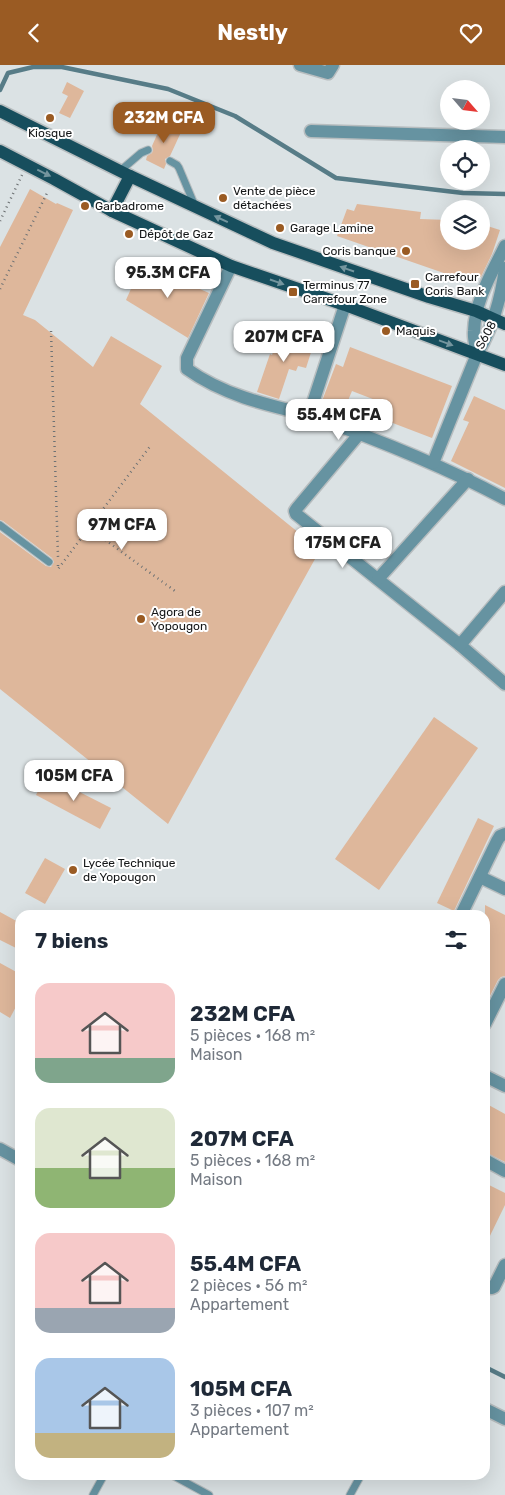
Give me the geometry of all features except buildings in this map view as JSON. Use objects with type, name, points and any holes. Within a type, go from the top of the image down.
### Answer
[{"type":"main road","points":[[2,112],[125,174],[273,243],[429,297],[476,311],[500,321]]},
{"type":"main road","points":[[0,151],[112,211],[231,266],[345,305],[505,365]]},
{"type":"main road","points":[[112,211],[125,174]]},
{"type":"street","points":[[300,65],[328,73],[333,65]]},
{"type":"street","points":[[310,131],[505,137]]},
{"type":"street","name":"S608","points":[[477,354],[474,332],[476,311],[482,292],[505,247]]},
{"type":"street","points":[[231,266],[187,358],[187,369],[199,377],[253,401],[309,415],[360,433],[433,463],[505,499]]},
{"type":"street","name":"S608","points":[[477,354],[486,338],[500,321],[505,268]]},
{"type":"street","points":[[309,415],[345,305]]},
{"type":"street","points":[[433,463],[477,354]]},
{"type":"street","points":[[360,433],[295,511],[296,514],[460,645],[505,684]]},
{"type":"street","points":[[378,579],[468,479]]},
{"type":"street","points":[[460,645],[505,592]]},
{"type":"street","points":[[464,910],[497,841],[500,836],[505,834]]},
{"type":"street","points":[[480,877],[505,889]]},
{"type":"street","points":[[490,1013],[505,984]]},
{"type":"street","points":[[490,1078],[505,1086]]},
{"type":"street","points":[[0,1149],[15,1157]]},
{"type":"street","points":[[490,1163],[505,1171]]},
{"type":"street","points":[[490,1287],[494,1287],[505,1265]]},
{"type":"street","points":[[490,1412],[505,1419]]},
{"type":"lane","points":[[125,174],[141,153],[148,150]]},
{"type":"lane","points":[[170,161],[179,168],[195,207]]},
{"type":"lane","points":[[0,525],[49,562]]},
{"type":"lane","points":[[93,1495],[101,1480]]},
{"type":"lane","points":[[181,1480],[209,1495]]},
{"type":"lane","points":[[350,1495],[358,1480]]},
{"type":"path","points":[[0,221],[27,165]]},
{"type":"path","points":[[0,289],[54,179]]},
{"type":"path","points":[[51,331],[58,569],[151,445]]},
{"type":"path","points":[[89,528],[175,591]]},
{"type":"waterway","points":[[0,90],[8,73],[33,67],[62,67],[168,89],[235,116],[336,178],[463,193],[505,194]]},
{"type":"waterway","points":[[490,1370],[505,1377]]},
{"type":"place","name":"Kiosque","points":[[50,118]]},
{"type":"place","name":"Vente de pièce détachées","points":[[223,198]]},
{"type":"place","name":"Garbadrome","points":[[85,206]]},
{"type":"place","name":"Garage Lamine","points":[[280,228]]},
{"type":"place","name":"Dépôt de Gaz","points":[[129,234]]},
{"type":"place","name":"Coris banque","points":[[406,251]]},
{"type":"place","name":"Carrefour Coris Bank","points":[[415,284]]},
{"type":"place","name":"Terminus 77 Carrefour Zone","points":[[293,292]]},
{"type":"place","name":"Maquis","points":[[386,331]]},
{"type":"place","name":"Agora de Yopougon","points":[[141,619]]},
{"type":"place","name":"Lycée Technique de Yopougon","points":[[73,870]]}]
